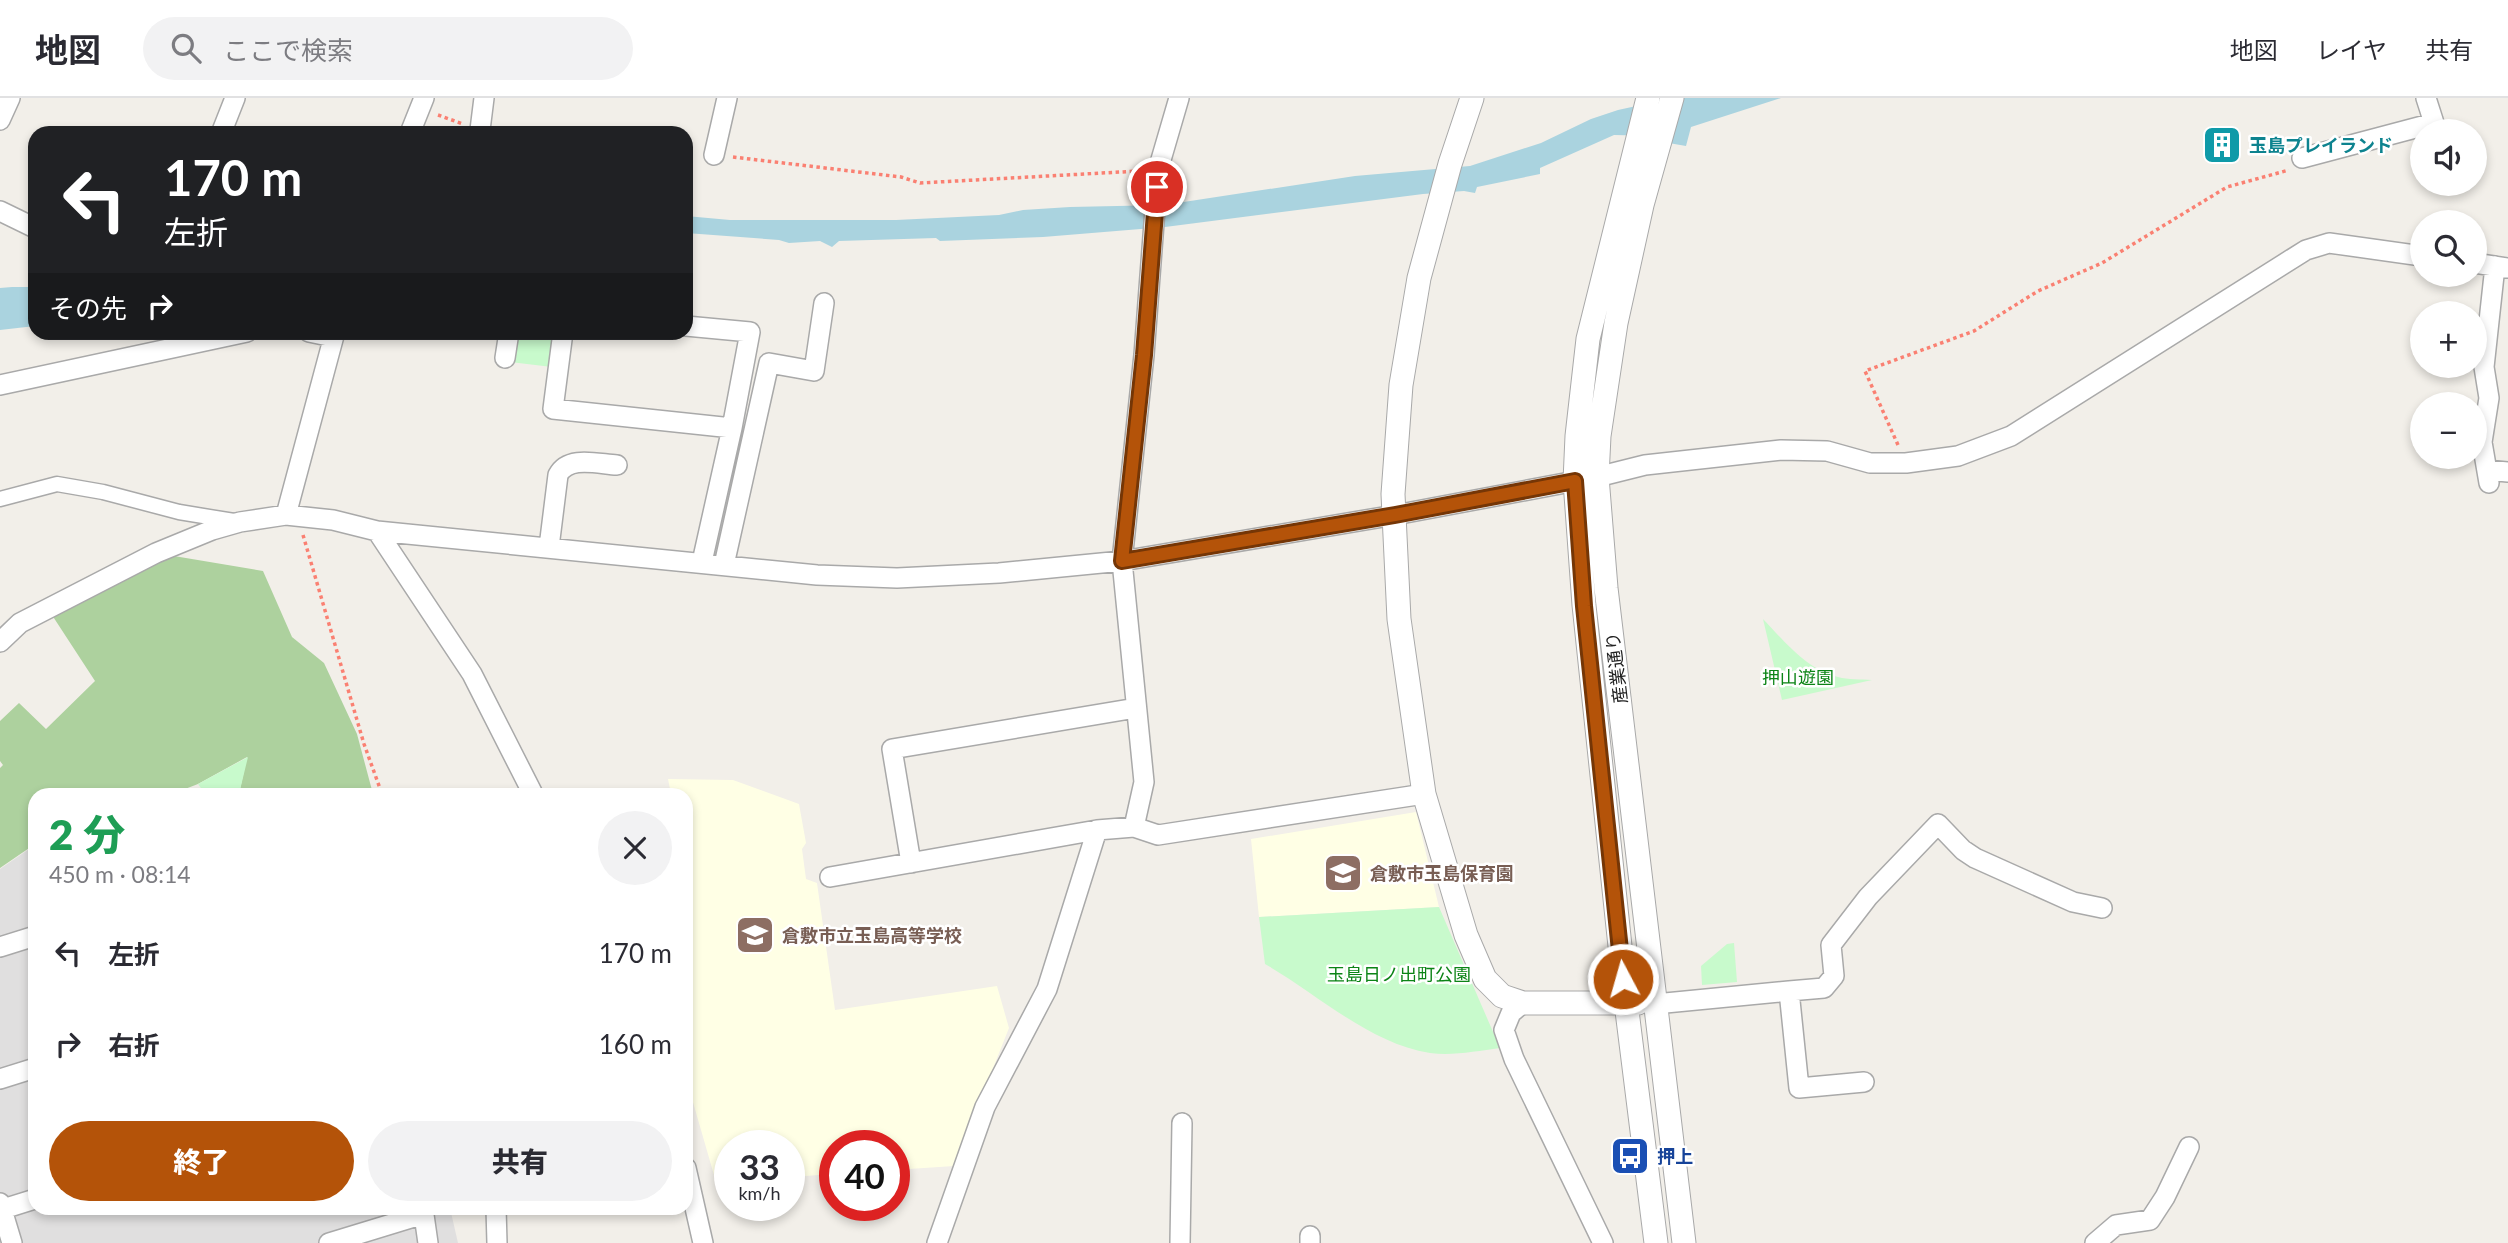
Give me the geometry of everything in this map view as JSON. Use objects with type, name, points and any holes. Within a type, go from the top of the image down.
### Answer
[{"type":"street","points":[[0,120],[10,98]]},
{"type":"street","points":[[224,126],[235,98]]},
{"type":"street","points":[[413,126],[424,98]]},
{"type":"street","points":[[480,126],[484,98]]},
{"type":"street","points":[[714,155],[727,98]]},
{"type":"street","points":[[1134,827],[1144,782],[1122,561],[1144,355],[1158,170],[1179,98]]},
{"type":"street","points":[[1472,98],[1450,164],[1419,278],[1401,385],[1393,494],[1399,619],[1424,794],[1466,934],[1485,979],[1502,996],[1523,1003],[1656,1003],[1824,988],[1834,975],[1831,945],[1868,897],[1938,824],[1975,858],[2073,902],[2102,908]]},
{"type":"street","name":"産業通り","points":[[1656,1243],[1626,1003],[1584,606],[1586,479],[1599,436],[1616,323],[1642,205],[1672,98]]},
{"type":"street","points":[[2302,158],[2434,123],[2426,98]]},
{"type":"street","name":"産業通り","points":[[1647,101],[1588,339],[1577,436],[1606,588],[1684,1243]]},
{"type":"street","points":[[0,211],[28,225]]},
{"type":"street","points":[[0,642],[20,623],[132,565],[212,530],[240,522],[292,516],[333,520],[377,531],[817,575],[897,578],[999,573],[1122,561],[1395,515],[1586,479],[1645,465],[1781,450],[1827,451],[1870,463],[1906,463],[1958,456],[2011,436],[2306,250],[2329,243],[2410,254]]},
{"type":"street","points":[[2502,267],[2484,367],[2490,398],[2482,442],[2488,477],[2508,472]]},
{"type":"street","points":[[745,359],[814,371],[824,303]]},
{"type":"street","points":[[693,327],[750,332],[702,562]]},
{"type":"street","points":[[0,385],[210,340]]},
{"type":"street","points":[[292,516],[333,340]]},
{"type":"street","points":[[505,358],[508,340]]},
{"type":"street","points":[[562,340],[553,409],[732,428]]},
{"type":"street","points":[[724,565],[769,363]]},
{"type":"street","points":[[549,547],[561,468],[572,462],[617,465]]},
{"type":"street","points":[[0,499],[57,484],[103,492],[179,512],[240,522]]},
{"type":"street","points":[[377,531],[472,674],[530,788]]},
{"type":"street","points":[[911,863],[892,749],[1136,708]]},
{"type":"street","points":[[830,877],[1097,830],[1134,827],[1158,835],[1424,794]]},
{"type":"street","points":[[937,1243],[985,1107],[1047,989],[1097,830]]},
{"type":"street","points":[[0,947],[28,938]]},
{"type":"street","points":[[1789,991],[1799,1088],[1864,1082]]},
{"type":"street","points":[[1523,1003],[1511,1013],[1504,1030],[1514,1059],[1603,1243]]},
{"type":"street","points":[[0,1079],[28,1070]]},
{"type":"street","points":[[1180,1243],[1182,1123]]},
{"type":"street","points":[[2095,1243],[2116,1225],[2150,1220],[2165,1197],[2189,1147]]},
{"type":"street","points":[[693,1199],[703,1243]]},
{"type":"street","points":[[12,1243],[1,1208],[28,1201]]},
{"type":"street","points":[[330,1243],[411,1215]]},
{"type":"street","points":[[424,1215],[428,1243]]},
{"type":"street","points":[[496,1215],[498,1243]]},
{"type":"path","points":[[714,155],[901,177],[920,183],[1158,170]]},
{"type":"path","points":[[1906,463],[1865,371],[1974,331],[2038,291],[2102,263],[2227,187],[2293,169],[2302,158]]},
{"type":"path","points":[[292,516],[364,744],[381,788]]},
{"type":"shaded area","name":"倉敷市立玉島高等学校","points":[[668,779],[733,780],[799,804],[806,843],[802,849],[806,879],[817,883],[835,1010],[997,986],[1009,1028],[954,1166],[910,1169],[910,1130],[819,1130],[819,1175],[805,1176],[805,1130],[714,1130],[714,1175],[693,1102],[693,788],[670,788]]},
{"type":"shaded area","name":"倉敷市玉島保育園","points":[[1416,812],[1439,907],[1259,917],[1251,839]]},
{"type":"shaded area","points":[[28,850],[28,1215],[452,1215],[458,1243],[0,1243],[0,869]]},
{"type":"green space","points":[[515,340],[556,340],[552,367],[510,362]]},
{"type":"green space","points":[[156,553],[263,571],[292,637],[324,663],[357,734],[371,788],[240,788],[247,757],[188,788],[28,788],[28,849],[0,868],[0,768],[3,765],[0,761],[0,721],[19,703],[46,729],[95,681],[50,612]]},
{"type":"green space","name":"押山遊園","points":[[1763,619],[1796,653],[1816,668],[1842,678],[1872,680],[1782,700]]},
{"type":"green space","points":[[248,757],[240,788],[201,788],[198,784]]},
{"type":"green space","name":"玉島日ノ出町公園","points":[[1439,907],[1500,1048],[1447,1054],[1407,1048],[1344,1016],[1265,964],[1259,917]]},
{"type":"green space","points":[[1734,943],[1737,982],[1702,985],[1701,966],[1727,944]]},
{"type":"water","points":[[1673,98],[1781,98],[1691,127],[1686,146],[1663,142],[1659,136],[1614,135],[1540,168],[1540,174],[1477,187],[1475,193],[1464,191],[1423,194],[1165,227],[1043,237],[839,241],[832,247],[820,241],[789,243],[693,234],[693,217],[730,220],[896,220],[999,215],[1023,210],[1070,207],[1164,205],[1355,176],[1470,166],[1541,143],[1591,119]]},
{"type":"water","points":[[28,287],[28,327],[0,330],[0,288]]},
{"type":"place","name":"玉島プレイランド","points":[[2222,145]]},
{"type":"place","name":"倉敷市玉島保育園","points":[[1343,873]]},
{"type":"place","name":"倉敷市立玉島高等学校","points":[[755,935]]},
{"type":"place","name":"押上","points":[[1630,1156]]},
{"type":"route","points":[[1157,187],[1144,355],[1122,561],[1395,515],[1575,481],[1584,606],[1623,979]]}]
